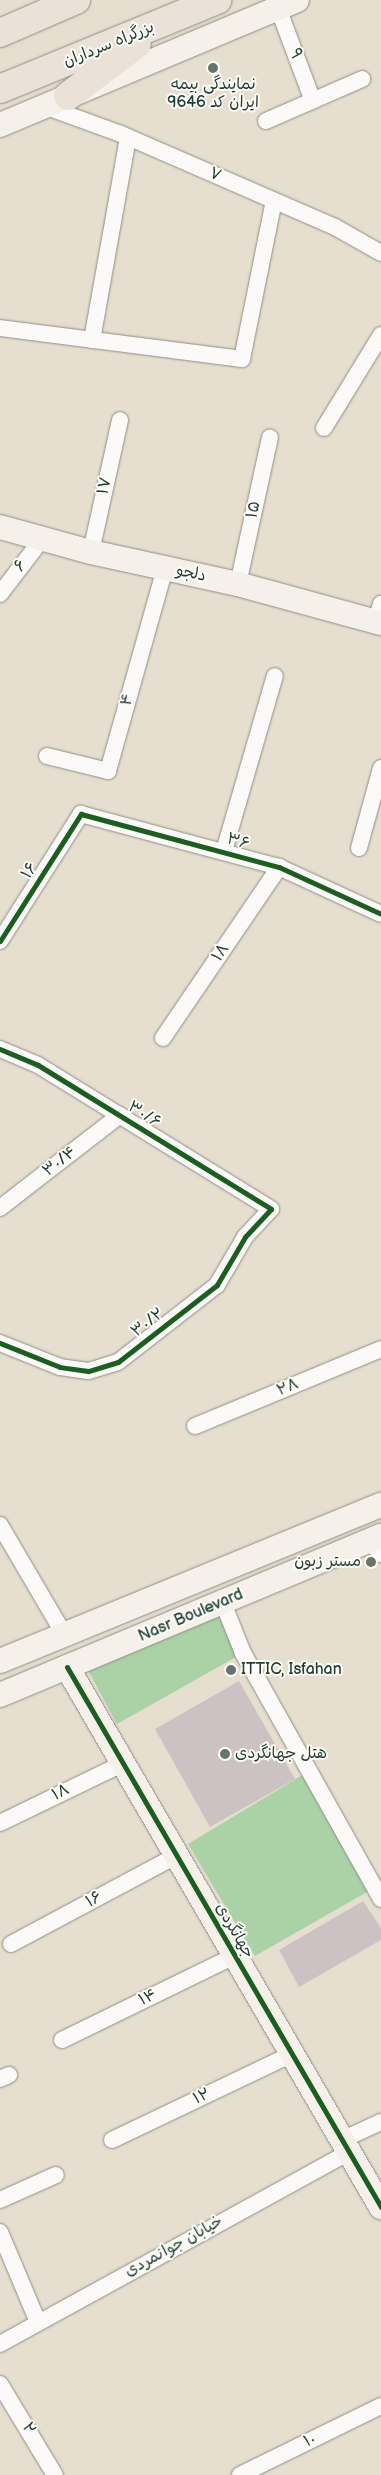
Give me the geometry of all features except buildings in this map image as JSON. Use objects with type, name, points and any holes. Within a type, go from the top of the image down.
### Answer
[{"type":"highway","points":[[0,33],[76,0]]},
{"type":"highway","name":"بزرگراه سرداران","points":[[0,89],[217,0]]},
{"type":"highway","points":[[56,101],[167,21]]},
{"type":"main road","points":[[0,124],[287,4]]},
{"type":"main road","name":"دلجو","points":[[0,527],[90,552],[379,616]]},
{"type":"main road","name":"Nasr Boulevard","points":[[0,1661],[381,1505]]},
{"type":"main road","name":"Nasr Boulevard","points":[[0,1695],[223,1603],[377,1544]]},
{"type":"main road","name":"جهانگردی","points":[[67,1668],[381,2207]]},
{"type":"street","name":"۹","points":[[287,4],[313,101]]},
{"type":"street","points":[[266,121],[362,80]]},
{"type":"street","name":"۷","points":[[56,101],[128,137],[335,227],[381,253]]},
{"type":"street","points":[[92,340],[128,137]]},
{"type":"street","points":[[0,328],[242,359],[274,201]]},
{"type":"street","points":[[324,428],[381,335]]},
{"type":"street","name":"۱۷","points":[[90,552],[120,420]]},
{"type":"street","name":"۱۵","points":[[238,584],[270,437]]},
{"type":"street","name":"۶","points":[[0,594],[42,538]]},
{"type":"street","name":"۴","points":[[46,756],[108,771],[165,568]]},
{"type":"street","points":[[224,851],[274,676]]},
{"type":"street","points":[[359,848],[381,768]]},
{"type":"street","name":"۳۶","points":[[81,814],[279,867],[381,914]]},
{"type":"street","name":"۱۶","points":[[0,941],[81,814]]},
{"type":"street","name":"۱۸","points":[[163,1038],[279,867]]},
{"type":"street","name":"۳۰/۶","points":[[0,1049],[38,1065],[272,1209]]},
{"type":"street","name":"۳۰/۴","points":[[0,1208],[120,1115]]},
{"type":"street","name":"۳۰/۲","points":[[0,1343],[60,1367],[88,1372],[118,1362],[217,1285],[245,1238],[272,1209]]},
{"type":"street","name":"۲۸","points":[[195,1426],[381,1350]]},
{"type":"street","points":[[0,1525],[64,1634]]},
{"type":"street","points":[[223,1603],[243,1653],[381,1900]]},
{"type":"street","name":"۱۸","points":[[0,1823],[122,1764]]},
{"type":"street","name":"۱۶","points":[[12,1944],[176,1856]]},
{"type":"street","name":"۱۴","points":[[62,2040],[234,1956]]},
{"type":"street","name":"۱۲","points":[[112,2140],[292,2054]]},
{"type":"street","name":"خیابان جوانمردی","points":[[0,2344],[345,2146],[381,2122]]},
{"type":"street","points":[[0,2200],[56,2175]]},
{"type":"street","points":[[0,2232],[38,2322]]},
{"type":"street","name":"۲","points":[[0,2384],[55,2475]]},
{"type":"street","name":"۱۰","points":[[240,2475],[381,2406]]},
{"type":"green space","points":[[223,1603],[243,1653],[117,1724],[83,1661]]},
{"type":"green space","points":[[309,1771],[374,1888],[255,1956],[188,1844]]},
{"type":"cycle path","points":[[0,941],[81,814],[279,867],[381,914]]},
{"type":"cycle path","points":[[0,1049],[38,1065],[271,1209],[245,1237],[217,1285],[118,1362],[88,1371],[60,1367],[0,1343]]},
{"type":"cycle path","points":[[67,1667],[381,2207]]},
{"type":"place","name":"نمایندگی بیمه ایران کد 9646","points":[[213,68]]},
{"type":"place","name":"مستر زبون","points":[[371,1562]]},
{"type":"place","name":"ITTIC, Isfahan","points":[[231,1670]]},
{"type":"place","name":"هتل جهانگردی","points":[[225,1754]]}]
